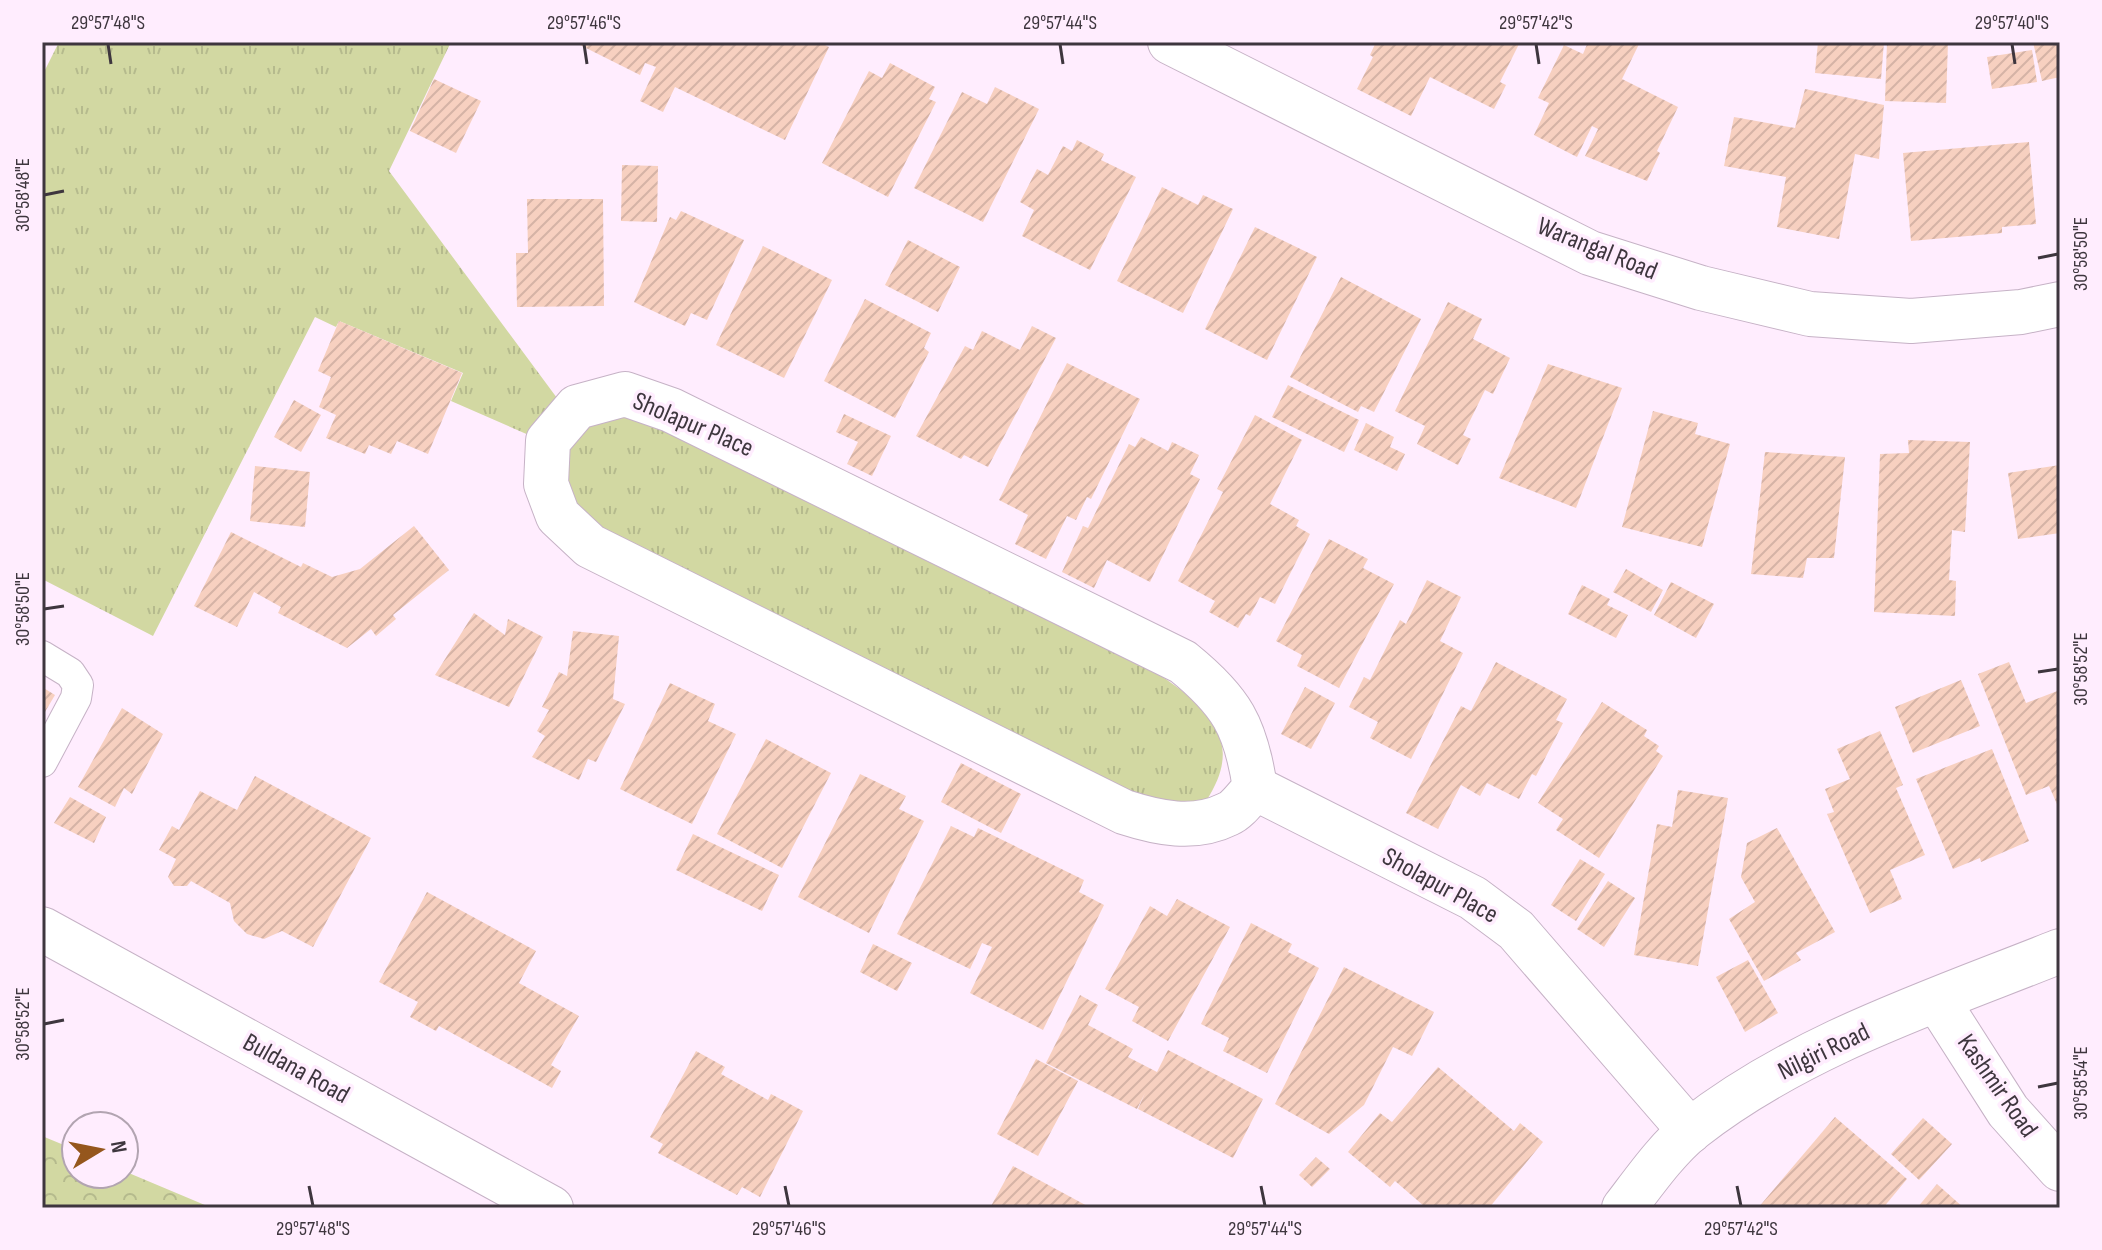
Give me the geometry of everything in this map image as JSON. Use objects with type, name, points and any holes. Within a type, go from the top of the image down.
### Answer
[{"type":"street","name":"Warangal Road","points":[[1170,42],[1590,253],[1701,288],[1810,314],[1911,321],[2021,312],[2060,304]]},
{"type":"street","name":"Sholapur Place","points":[[625,394],[686,417],[1183,662],[1219,691],[1241,728],[1255,788],[1230,814],[1193,824],[1156,823],[1124,812],[590,546],[558,516],[546,484],[548,441],[577,407],[625,394]]},
{"type":"street","name":"Sholapur Place","points":[[1255,788],[1473,898],[1516,930],[1690,1131]]},
{"type":"street","name":"Buldana Road","points":[[42,929],[551,1208]]},
{"type":"street","name":"Nilgiri Road","points":[[1624,1208],[1690,1131],[1758,1084],[1845,1039],[2060,951]]},
{"type":"street","name":"Kashmir Road","points":[[1937,1000],[2008,1111],[2060,1169]]},
{"type":"lane","points":[[42,656],[70,673],[78,685],[76,698],[42,762]]},
{"type":"green space","points":[[59,42],[451,42],[389,171],[557,398],[531,436],[451,401],[463,373],[339,321],[336,327],[315,317],[153,636],[42,579],[42,76]]},
{"type":"green space","points":[[632,413],[1145,665],[1199,705],[1220,737],[1223,756],[1218,777],[1206,801],[1157,807],[595,536],[554,470],[571,429]]},
{"type":"green space","points":[[42,1136],[60,1143],[60,1190],[140,1190],[140,1178],[212,1208],[42,1208]]},
{"type":"building","points":[[574,42],[819,42],[829,47],[785,140],[675,87],[663,112],[640,101],[656,67],[645,63],[640,75]]},
{"type":"building","points":[[1376,42],[1520,42],[1500,82],[1506,85],[1494,109],[1430,77],[1411,116],[1357,89],[1373,57],[1370,55]]},
{"type":"building","points":[[1588,42],[1640,42],[1622,79],[1678,107],[1647,181],[1585,156],[1598,129],[1592,126],[1577,157],[1534,135],[1549,103],[1538,98],[1564,45],[1583,54]]},
{"type":"building","points":[[1818,42],[1884,42],[1881,79],[1815,73]]},
{"type":"building","points":[[1887,42],[1948,42],[1946,103],[1885,101]]},
{"type":"building","points":[[2033,42],[2060,42],[2060,77],[2042,81]]},
{"type":"building","points":[[2032,50],[2037,82],[1992,89],[1987,57]]},
{"type":"building","points":[[890,63],[935,87],[929,99],[936,102],[888,197],[822,163],[869,71],[882,78]]},
{"type":"building","points":[[434,79],[481,101],[456,153],[410,131]]},
{"type":"building","points":[[995,87],[1039,109],[983,222],[914,188],[962,92],[987,104]]},
{"type":"building","points":[[1805,89],[1884,105],[1879,159],[1855,154],[1839,239],[1777,227],[1786,177],[1724,166],[1734,117],[1795,128]]},
{"type":"building","points":[[1077,140],[1104,154],[1101,160],[1136,177],[1090,270],[1022,236],[1034,210],[1020,202],[1037,169],[1048,175],[1063,146],[1072,151]]},
{"type":"building","points":[[2029,142],[2036,224],[2002,227],[2002,233],[1911,241],[1903,153]]},
{"type":"building","points":[[622,165],[658,166],[657,222],[621,221]]},
{"type":"building","points":[[1162,187],[1198,205],[1203,195],[1233,209],[1183,313],[1117,281]]},
{"type":"building","points":[[527,199],[603,199],[604,306],[517,307],[516,253],[528,253]]},
{"type":"building","points":[[681,211],[744,240],[707,320],[691,313],[685,326],[634,302],[670,217],[676,220]]},
{"type":"building","points":[[1255,227],[1317,257],[1267,360],[1205,329]]},
{"type":"building","points":[[908,240],[960,267],[938,312],[885,285]]},
{"type":"building","points":[[763,246],[832,280],[784,378],[716,345]]},
{"type":"building","points":[[1341,277],[1421,319],[1374,412],[1361,406],[1358,412],[1290,377]]},
{"type":"building","points":[[865,299],[931,333],[924,348],[929,352],[895,418],[824,381]]},
{"type":"building","points":[[1448,302],[1482,319],[1473,339],[1510,358],[1493,394],[1485,390],[1463,435],[1471,439],[1458,465],[1417,444],[1425,426],[1395,411]]},
{"type":"building","points":[[339,321],[462,373],[428,454],[397,441],[391,454],[369,445],[365,454],[326,438],[336,415],[319,407],[331,377],[318,371]]},
{"type":"building","points":[[1032,326],[1056,338],[988,467],[964,455],[961,459],[916,436],[965,346],[973,350],[982,331],[1020,350]]},
{"type":"building","points":[[1067,363],[1140,399],[1091,499],[1087,497],[1076,520],[1067,516],[1046,559],[1015,544],[1028,515],[999,500]]},
{"type":"building","points":[[1548,364],[1622,388],[1576,508],[1499,478]]},
{"type":"building","points":[[1288,385],[1359,420],[1344,452],[1272,417]]},
{"type":"building","points":[[294,400],[321,415],[301,452],[274,437]]},
{"type":"building","points":[[1653,411],[1698,423],[1695,434],[1730,444],[1702,547],[1622,527]]},
{"type":"building","points":[[844,414],[891,436],[872,476],[847,464],[858,442],[836,432]]},
{"type":"building","points":[[1255,415],[1302,440],[1270,504],[1299,520],[1296,526],[1310,534],[1275,604],[1260,597],[1250,616],[1246,614],[1238,628],[1209,612],[1215,601],[1178,581],[1223,492],[1217,489]]},
{"type":"building","points":[[1366,423],[1394,437],[1390,447],[1405,454],[1397,471],[1354,450]]},
{"type":"building","points":[[1141,437],[1168,451],[1172,442],[1199,455],[1190,474],[1200,479],[1150,582],[1107,560],[1094,588],[1062,572],[1083,526],[1088,528],[1129,444],[1135,447]]},
{"type":"building","points":[[1908,440],[1970,442],[1965,532],[1952,530],[1949,580],[1956,581],[1955,616],[1874,612],[1880,454],[1909,453]]},
{"type":"building","points":[[1765,452],[1845,457],[1834,558],[1807,558],[1803,578],[1751,574]]},
{"type":"building","points":[[2060,465],[2060,533],[2018,539],[2008,473]]},
{"type":"building","points":[[255,466],[310,472],[305,527],[250,521]]},
{"type":"building","points":[[414,526],[449,570],[393,615],[396,619],[376,636],[371,629],[347,648],[278,613],[281,607],[254,592],[237,627],[194,606],[231,532],[301,567],[303,563],[332,577],[360,569]]},
{"type":"building","points":[[1329,539],[1368,559],[1363,568],[1394,584],[1339,688],[1297,666],[1302,655],[1276,641]]},
{"type":"building","points":[[1626,569],[1663,590],[1651,612],[1613,592]]},
{"type":"building","points":[[1427,580],[1461,597],[1440,641],[1463,653],[1411,759],[1370,738],[1378,722],[1349,707],[1364,677],[1370,680],[1400,620],[1406,624]]},
{"type":"building","points":[[1671,582],[1714,604],[1696,638],[1654,615]]},
{"type":"building","points":[[1582,585],[1610,599],[1607,605],[1628,615],[1616,638],[1568,614]]},
{"type":"building","points":[[474,613],[505,635],[508,619],[543,637],[509,707],[435,675]]},
{"type":"building","points":[[573,631],[619,636],[613,699],[625,704],[596,762],[588,759],[579,780],[532,757],[545,736],[537,731],[549,710],[542,707],[559,672],[567,676]]},
{"type":"building","points":[[1496,662],[1567,699],[1556,720],[1563,723],[1536,776],[1532,774],[1519,799],[1487,783],[1480,796],[1461,785],[1438,829],[1406,813],[1461,706],[1471,711]]},
{"type":"building","points":[[2009,662],[2026,703],[2060,690],[2060,811],[2049,786],[2026,795],[1978,674]]},
{"type":"building","points":[[1961,680],[1980,726],[1913,753],[1895,707]]},
{"type":"building","points":[[670,683],[715,704],[708,721],[736,734],[692,824],[620,789]]},
{"type":"building","points":[[42,687],[55,695],[42,717]]},
{"type":"building","points":[[1305,687],[1335,703],[1311,749],[1281,734]]},
{"type":"building","points":[[1602,702],[1647,730],[1644,736],[1659,746],[1656,751],[1663,756],[1599,858],[1556,830],[1563,819],[1538,803]]},
{"type":"building","points":[[122,708],[163,734],[132,794],[124,788],[115,807],[78,787]]},
{"type":"building","points":[[1880,731],[1903,785],[1896,788],[1925,855],[1890,870],[1902,899],[1870,913],[1827,814],[1834,812],[1825,789],[1850,779],[1837,749]]},
{"type":"building","points":[[766,739],[831,773],[782,868],[717,834]]},
{"type":"building","points":[[1992,749],[2029,841],[1981,862],[1980,858],[1953,869],[1916,779]]},
{"type":"building","points":[[961,763],[1021,794],[1001,833],[941,802]]},
{"type":"building","points":[[860,774],[906,796],[899,809],[924,821],[869,933],[798,897]]},
{"type":"building","points":[[255,776],[371,838],[313,947],[282,931],[264,939],[247,934],[234,921],[230,903],[191,881],[187,886],[174,886],[168,877],[176,859],[159,850],[172,826],[179,830],[200,791],[237,810]]},
{"type":"building","points":[[1678,790],[1728,798],[1698,966],[1634,955],[1657,824],[1672,827]]},
{"type":"building","points":[[70,797],[106,817],[94,843],[54,823]]},
{"type":"building","points":[[951,826],[974,837],[978,828],[1084,880],[1079,892],[1104,905],[1043,1030],[970,993],[992,947],[982,943],[970,969],[897,934]]},
{"type":"building","points":[[1777,828],[1835,932],[1796,953],[1801,960],[1764,981],[1729,919],[1755,902],[1741,877],[1747,843]]},
{"type":"building","points":[[693,834],[779,875],[762,911],[676,870]]},
{"type":"building","points":[[1580,859],[1605,874],[1576,921],[1551,905]]},
{"type":"building","points":[[1608,881],[1635,898],[1604,947],[1577,929]]},
{"type":"building","points":[[427,892],[536,951],[519,983],[579,1016],[551,1065],[561,1071],[552,1088],[439,1026],[436,1031],[410,1017],[418,1002],[379,982]]},
{"type":"building","points":[[1177,899],[1230,927],[1168,1041],[1132,1021],[1139,1007],[1105,989],[1150,906],[1167,916]]},
{"type":"building","points":[[1251,923],[1292,944],[1288,952],[1319,968],[1267,1073],[1223,1051],[1229,1038],[1201,1024]]},
{"type":"building","points":[[873,944],[912,963],[897,991],[860,972]]},
{"type":"building","points":[[1748,960],[1778,1013],[1745,1032],[1716,977]]},
{"type":"building","points":[[1344,967],[1434,1012],[1412,1056],[1393,1047],[1364,1105],[1329,1134],[1275,1104]]},
{"type":"building","points":[[1080,995],[1098,1005],[1088,1025],[1133,1049],[1128,1057],[1157,1072],[1168,1050],[1263,1099],[1233,1158],[1138,1109],[1145,1093],[1137,1109],[1046,1063]]},
{"type":"building","points":[[696,1051],[725,1067],[721,1074],[768,1100],[771,1094],[803,1111],[760,1197],[742,1187],[737,1195],[658,1153],[663,1144],[650,1137]]},
{"type":"building","points":[[1036,1059],[1078,1081],[1038,1156],[997,1134]]},
{"type":"building","points":[[1438,1067],[1514,1131],[1520,1123],[1543,1142],[1489,1208],[1422,1208],[1424,1206],[1395,1181],[1390,1187],[1348,1152],[1380,1113],[1392,1122]]},
{"type":"building","points":[[1835,1117],[1907,1179],[1883,1208],[1758,1208]]},
{"type":"building","points":[[1923,1118],[1952,1144],[1919,1180],[1891,1154]]},
{"type":"building","points":[[1316,1157],[1330,1169],[1312,1187],[1299,1175]]},
{"type":"building","points":[[1013,1166],[1091,1208],[990,1208]]},
{"type":"building","points":[[1937,1184],[1964,1208],[1917,1208]]}]
